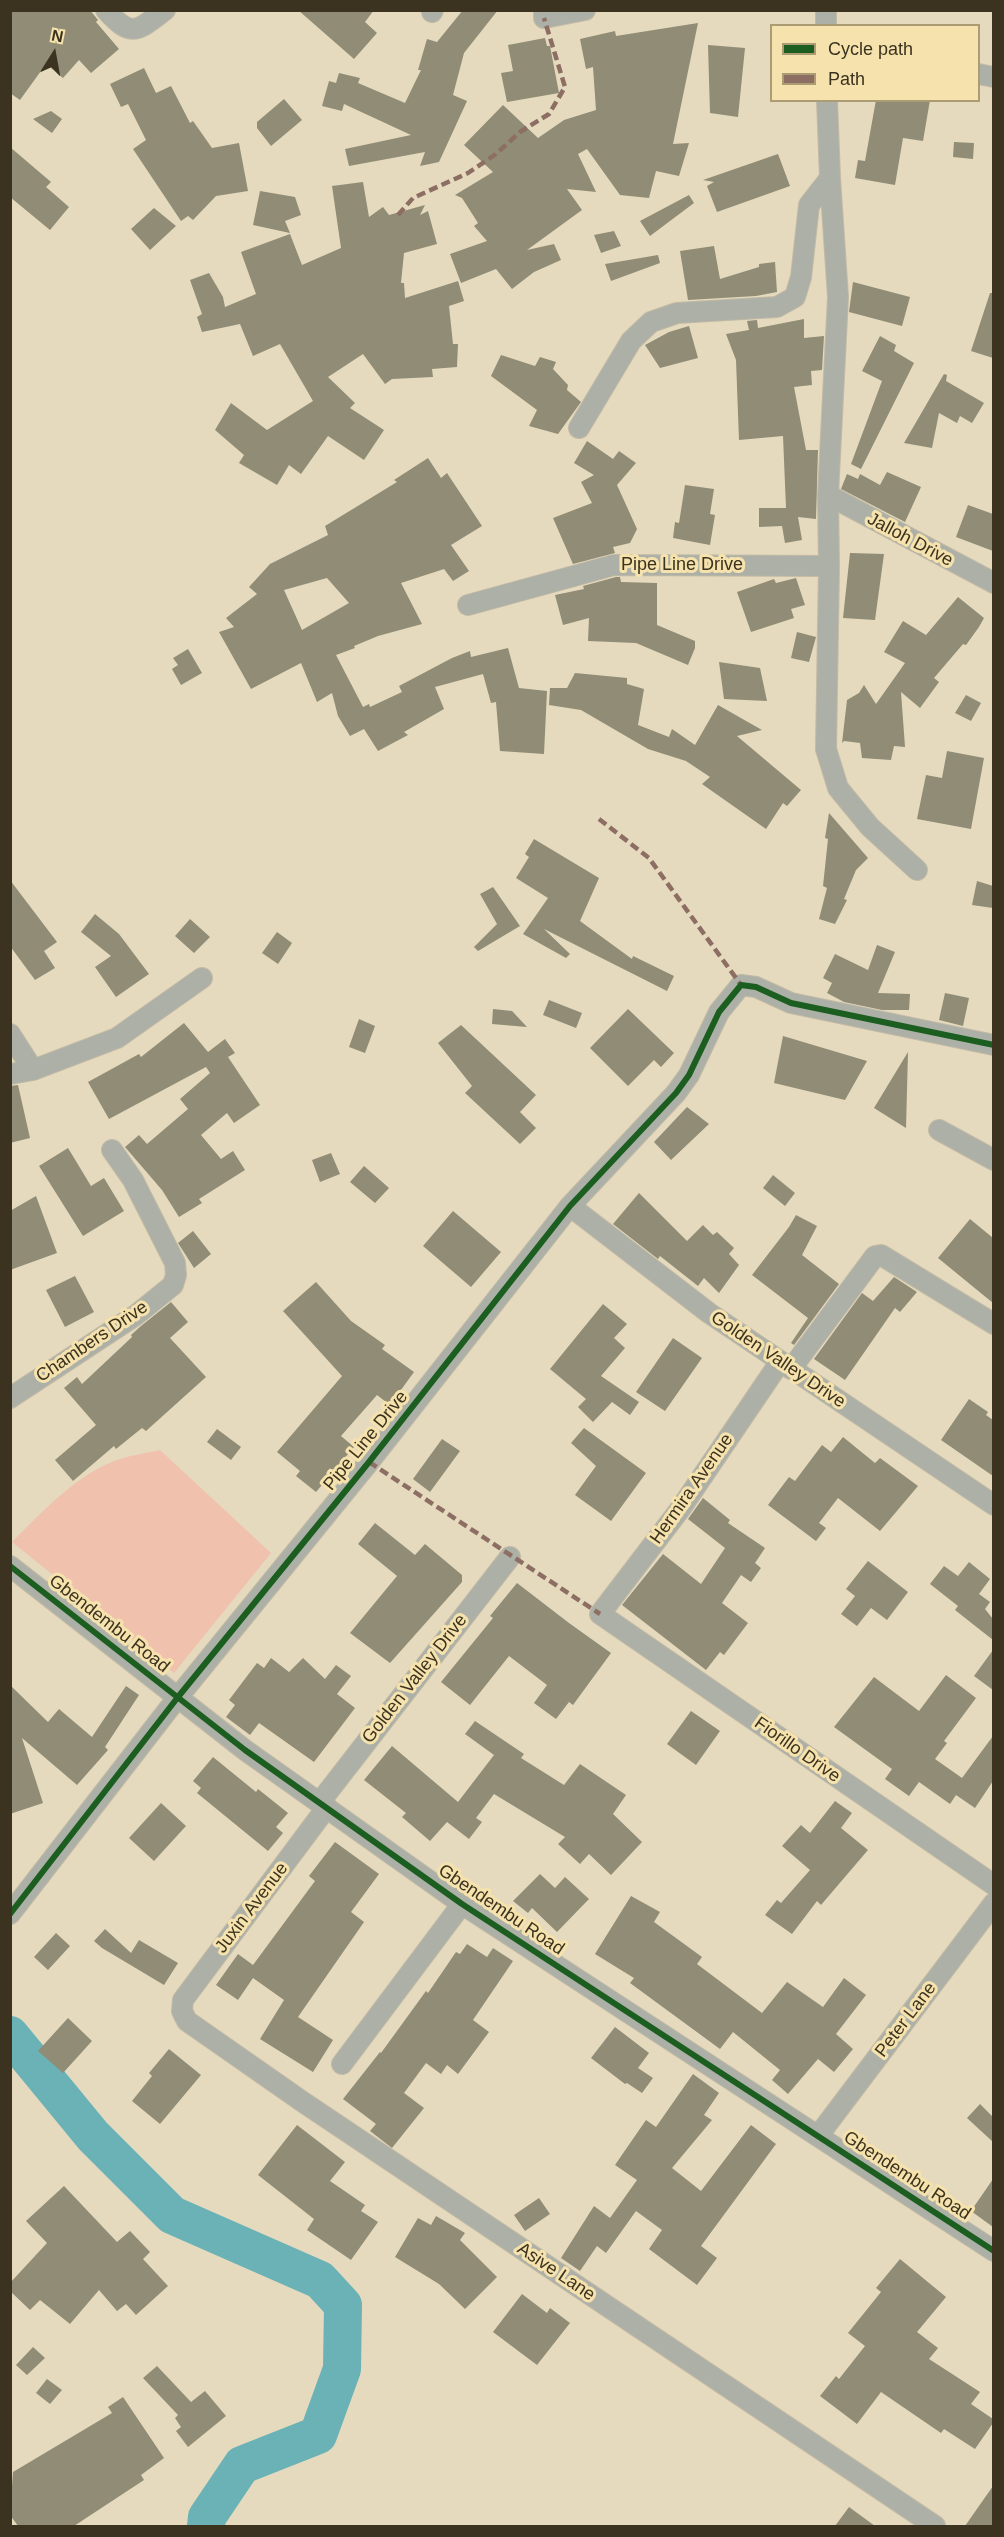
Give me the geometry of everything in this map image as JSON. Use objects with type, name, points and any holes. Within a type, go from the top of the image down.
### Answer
[{"type":"street","points":[[106,10],[120,25],[130,31],[140,29],[165,10]]},
{"type":"street","points":[[544,10],[544,18],[585,10]]},
{"type":"street","points":[[827,102],[838,297],[828,495],[826,749],[838,788],[870,826],[917,870]]},
{"type":"street","points":[[579,428],[631,341],[651,321],[677,313],[777,307],[795,297],[801,277],[809,205],[830,178]]},
{"type":"street","name":"Jalloh Drive","points":[[828,495],[993,583]]},
{"type":"street","name":"Pipe Line Drive","points":[[468,604],[614,565],[829,566]]},
{"type":"street","points":[[10,1074],[33,1070],[117,1038],[202,978]]},
{"type":"street","name":"Pipe Line Drive","points":[[10,1914],[178,1696],[369,1462],[570,1206],[676,1093],[689,1075],[719,1012],[741,986],[756,987],[791,1003],[993,1045]]},
{"type":"street","points":[[10,1034],[33,1070]]},
{"type":"street","points":[[939,1130],[993,1160]]},
{"type":"street","name":"Chambers Drive","points":[[10,1398],[136,1315],[173,1285],[176,1275],[175,1263],[133,1180],[112,1150]]},
{"type":"street","name":"Golden Valley Drive","points":[[570,1206],[709,1313],[993,1505]]},
{"type":"street","name":"Hermira Avenue","points":[[600,1614],[786,1365],[875,1256],[882,1255],[993,1324]]},
{"type":"street","name":"Golden Valley Drive","points":[[323,1805],[510,1557]]},
{"type":"street","name":"Gbendembu Road","points":[[10,1566],[245,1750],[462,1904],[993,2252]]},
{"type":"street","name":"Fiorillo Drive","points":[[600,1614],[993,1885]]},
{"type":"street","name":"Juxin Avenue","points":[[182,2012],[183,2000],[323,1805]]},
{"type":"street","name":"Peter Lane","points":[[818,2136],[993,1903]]},
{"type":"street","points":[[342,2064],[462,1904]]},
{"type":"street","name":"Asive Lane","points":[[182,2012],[187,2020],[303,2102],[935,2526]]},
{"type":"shaded area","points":[[160,1450],[271,1553],[174,1673],[12,1542],[59,1496],[85,1476],[114,1461]]},
{"type":"building","points":[[10,10],[90,10],[98,20],[96,22],[119,49],[91,73],[79,60],[63,78],[46,64],[20,100],[10,93]]},
{"type":"building","points":[[298,10],[374,10],[365,22],[377,33],[354,59]]},
{"type":"building","points":[[463,10],[498,10],[464,53],[453,95],[467,101],[439,162],[420,166],[425,152],[349,166],[345,149],[411,135],[344,104],[342,111],[322,106],[329,81],[336,83],[339,73],[360,78],[358,83],[405,103],[421,70],[418,70],[427,39],[437,42]]},
{"type":"building","points":[[698,23],[673,144],[689,143],[679,176],[656,171],[649,198],[620,195],[587,149],[578,154],[596,192],[567,189],[582,210],[527,250],[554,244],[561,260],[534,272],[512,289],[496,269],[461,283],[450,254],[487,241],[474,226],[478,223],[462,198],[455,195],[493,172],[464,145],[503,105],[538,138],[564,120],[596,110],[593,67],[586,69],[580,39],[615,31],[616,36]]},
{"type":"building","points":[[545,38],[547,46],[550,46],[559,93],[507,102],[501,73],[513,71],[508,45]]},
{"type":"building","points":[[708,45],[745,48],[738,117],[710,113]]},
{"type":"building","points":[[144,68],[156,93],[171,86],[190,123],[193,121],[212,148],[239,143],[248,191],[216,196],[193,220],[188,216],[181,221],[133,149],[146,140],[128,104],[121,107],[110,84]]},
{"type":"building","points":[[284,99],[302,120],[271,146],[257,128],[257,122]]},
{"type":"building","points":[[876,102],[930,102],[923,141],[903,138],[895,185],[855,178],[858,160],[865,161]]},
{"type":"building","points":[[51,111],[62,119],[52,133],[33,119]]},
{"type":"building","points":[[954,142],[974,143],[973,159],[953,157]]},
{"type":"building","points":[[10,147],[51,182],[46,187],[69,207],[50,230],[10,197]]},
{"type":"building","points":[[778,154],[790,186],[717,212],[707,186],[714,182],[703,180]]},
{"type":"building","points":[[363,182],[369,217],[383,207],[389,215],[425,205],[420,215],[428,211],[437,244],[404,253],[401,283],[404,283],[405,298],[458,281],[464,301],[449,306],[453,344],[458,344],[457,367],[432,369],[433,377],[392,379],[385,384],[363,354],[328,377],[355,403],[350,408],[384,430],[364,460],[328,436],[301,474],[289,465],[277,485],[239,463],[244,455],[215,430],[231,403],[267,430],[313,401],[280,344],[253,356],[240,324],[202,332],[197,317],[202,314],[190,280],[209,273],[223,297],[225,307],[256,294],[241,252],[290,234],[302,265],[341,248],[332,186]]},
{"type":"building","points":[[260,191],[295,197],[301,215],[285,221],[290,233],[253,225]]},
{"type":"building","points":[[689,195],[694,203],[650,236],[640,221]]},
{"type":"building","points":[[154,208],[176,226],[150,250],[131,229]]},
{"type":"building","points":[[614,231],[621,246],[601,253],[594,235]]},
{"type":"building","points":[[714,246],[720,279],[759,267],[759,264],[775,262],[777,292],[756,296],[688,300],[680,251]]},
{"type":"building","points":[[658,255],[660,263],[611,281],[605,264]]},
{"type":"building","points":[[853,282],[910,297],[902,326],[849,312]]},
{"type":"building","points":[[990,293],[993,293],[993,358],[971,351]]},
{"type":"building","points":[[804,319],[804,338],[824,336],[822,370],[811,371],[812,385],[794,387],[806,450],[818,450],[816,519],[798,517],[802,540],[785,543],[782,526],[759,527],[759,508],[786,508],[783,436],[739,440],[736,360],[726,334],[749,330],[747,321],[757,320],[758,328]]},
{"type":"building","points":[[689,326],[698,358],[660,368],[645,345],[669,332]]},
{"type":"building","points":[[880,336],[896,345],[894,351],[914,363],[861,469],[851,464],[882,381],[862,371]]},
{"type":"building","points":[[501,355],[535,366],[540,357],[556,362],[553,369],[568,385],[567,390],[581,402],[558,434],[529,426],[537,410],[491,376]]},
{"type":"building","points":[[944,374],[947,375],[946,381],[984,403],[972,423],[960,416],[957,423],[939,413],[932,448],[904,443]]},
{"type":"building","points":[[587,441],[613,459],[619,451],[636,463],[617,485],[637,529],[630,543],[613,547],[615,553],[573,564],[553,518],[592,503],[581,482],[594,475],[574,463]]},
{"type":"building","points":[[428,458],[441,478],[447,473],[482,526],[451,545],[469,571],[453,581],[444,569],[401,583],[422,624],[378,636],[336,655],[363,707],[369,704],[370,707],[402,692],[399,686],[452,658],[470,651],[471,657],[508,648],[519,688],[547,691],[544,754],[500,751],[496,702],[491,703],[483,674],[435,687],[444,709],[404,732],[408,735],[378,751],[364,729],[350,736],[338,716],[332,693],[317,702],[301,663],[251,689],[219,632],[234,627],[226,618],[257,594],[249,587],[270,564],[328,535],[325,526],[397,482],[394,480]],"holes":[[[327,578],[349,603],[302,630],[284,590]]]},
{"type":"building","points":[[887,472],[921,487],[905,522],[841,489],[847,474],[858,479],[860,474],[880,485]]},
{"type":"building","points":[[685,485],[714,489],[710,514],[715,515],[710,545],[673,538],[675,522],[679,523]]},
{"type":"building","points":[[968,505],[993,514],[993,551],[956,537]]},
{"type":"building","points":[[850,553],[884,554],[875,620],[843,618]]},
{"type":"building","points":[[620,577],[621,582],[657,583],[657,625],[695,641],[695,648],[688,665],[636,643],[588,641],[589,618],[563,625],[555,595],[584,589],[583,586]]},
{"type":"building","points":[[796,578],[805,605],[791,609],[794,618],[751,632],[737,592],[774,579],[776,583]]},
{"type":"building","points":[[958,597],[984,618],[979,627],[966,645],[963,644],[934,678],[939,682],[920,708],[901,692],[905,747],[894,746],[891,760],[862,758],[860,743],[844,741],[842,743],[847,700],[859,693],[864,685],[876,704],[905,663],[884,652],[903,621],[926,635]]},
{"type":"building","points":[[797,632],[816,637],[809,662],[791,658]]},
{"type":"building","points":[[188,649],[202,673],[181,685],[172,669],[178,665],[173,658]]},
{"type":"building","points":[[719,662],[760,668],[767,701],[724,699]]},
{"type":"building","points":[[575,673],[627,678],[627,684],[644,689],[638,725],[669,737],[672,729],[695,745],[718,705],[762,730],[737,736],[801,790],[787,806],[783,803],[766,829],[702,784],[710,777],[686,761],[648,749],[581,710],[549,705],[550,688],[567,688]]},
{"type":"building","points":[[966,695],[981,703],[971,721],[955,713]]},
{"type":"building","points":[[947,751],[984,758],[971,829],[917,819],[926,775],[942,778]]},
{"type":"building","points":[[829,813],[868,858],[856,870],[844,899],[847,900],[835,924],[819,919],[827,888],[823,886],[828,839],[825,838]]},
{"type":"building","points":[[534,839],[599,878],[580,921],[632,959],[633,956],[674,976],[667,991],[544,929],[570,954],[566,958],[523,934],[548,898],[516,878],[529,857],[525,854]]},
{"type":"building","points":[[10,880],[57,942],[44,951],[55,968],[35,980],[10,946]]},
{"type":"building","points":[[977,881],[993,886],[993,908],[972,905]]},
{"type":"building","points":[[493,887],[520,926],[478,951],[474,947],[497,924],[480,894]]},
{"type":"building","points":[[95,914],[119,934],[149,974],[116,997],[95,967],[111,956],[81,932]]},
{"type":"building","points":[[190,919],[210,937],[194,953],[175,936]]},
{"type":"building","points":[[277,932],[292,943],[278,964],[262,953]]},
{"type":"building","points":[[877,945],[895,952],[878,993],[910,994],[909,1010],[882,1010],[844,1002],[827,993],[832,983],[823,978],[835,954],[868,970]]},
{"type":"building","points":[[945,993],[969,998],[963,1026],[939,1020]]},
{"type":"building","points":[[549,1000],[582,1013],[576,1028],[543,1015]]},
{"type":"building","points":[[493,1009],[512,1011],[527,1027],[492,1024]]},
{"type":"building","points":[[628,1009],[674,1053],[661,1067],[654,1060],[628,1086],[590,1048]]},
{"type":"building","points":[[359,1019],[375,1026],[365,1053],[349,1047]]},
{"type":"building","points":[[184,1023],[208,1052],[225,1039],[235,1053],[228,1057],[260,1105],[234,1123],[227,1113],[201,1135],[221,1159],[233,1151],[245,1170],[199,1199],[202,1203],[179,1217],[162,1190],[125,1147],[139,1135],[147,1144],[188,1109],[180,1099],[210,1073],[206,1067],[109,1119],[88,1082],[139,1054],[141,1057]]},
{"type":"building","points":[[461,1025],[536,1095],[520,1112],[536,1128],[520,1144],[465,1093],[472,1086],[438,1043]]},
{"type":"building","points":[[783,1036],[867,1061],[845,1100],[774,1083]]},
{"type":"building","points":[[908,1052],[906,1128],[874,1108]]},
{"type":"building","points":[[18,1085],[30,1138],[10,1143],[10,1086]]},
{"type":"building","points":[[687,1107],[709,1124],[671,1160],[654,1142]]},
{"type":"building","points":[[68,1148],[91,1186],[104,1178],[124,1211],[83,1236],[39,1166]]},
{"type":"building","points":[[331,1153],[340,1174],[320,1182],[312,1160]]},
{"type":"building","points":[[364,1166],[389,1188],[375,1203],[350,1182]]},
{"type":"building","points":[[773,1175],[795,1193],[785,1206],[763,1188]]},
{"type":"building","points":[[639,1193],[687,1241],[703,1225],[713,1235],[717,1232],[734,1248],[729,1254],[739,1265],[719,1293],[704,1278],[698,1286],[660,1256],[658,1259],[613,1224]]},
{"type":"building","points":[[36,1196],[57,1253],[10,1270],[10,1211]]},
{"type":"building","points":[[453,1211],[501,1252],[471,1287],[423,1246]]},
{"type":"building","points":[[796,1215],[817,1226],[802,1255],[839,1284],[794,1345],[791,1343],[808,1318],[752,1275]]},
{"type":"building","points":[[970,1219],[993,1238],[993,1303],[938,1258]]},
{"type":"building","points":[[193,1231],[211,1254],[194,1268],[178,1243]]},
{"type":"building","points":[[75,1276],[94,1312],[65,1327],[46,1290]]},
{"type":"building","points":[[894,1277],[917,1292],[900,1312],[895,1308],[845,1380],[814,1359],[862,1293],[873,1301]]},
{"type":"building","points":[[316,1282],[351,1321],[385,1345],[382,1349],[414,1372],[390,1405],[377,1395],[341,1436],[354,1447],[316,1492],[296,1476],[300,1471],[277,1452],[342,1376],[283,1311]]},
{"type":"building","points":[[171,1302],[188,1322],[170,1338],[206,1377],[146,1431],[142,1428],[116,1449],[114,1446],[73,1481],[55,1460],[96,1425],[64,1388],[77,1377],[82,1384],[132,1337],[131,1335]]},
{"type":"building","points":[[603,1304],[627,1324],[614,1338],[625,1348],[601,1376],[639,1402],[630,1415],[612,1402],[593,1422],[578,1407],[586,1399],[550,1369]]},
{"type":"building","points":[[673,1338],[702,1358],[665,1411],[636,1392]]},
{"type":"building","points":[[969,1399],[988,1412],[986,1415],[993,1420],[993,1476],[941,1440]]},
{"type":"building","points":[[584,1428],[646,1473],[611,1521],[575,1495],[596,1466],[571,1443]]},
{"type":"building","points":[[217,1429],[241,1447],[231,1460],[207,1442]]},
{"type":"building","points":[[843,1437],[875,1463],[880,1458],[918,1486],[880,1531],[838,1498],[819,1523],[826,1528],[816,1541],[768,1505],[789,1477],[795,1481],[822,1445],[831,1452]]},
{"type":"building","points":[[442,1439],[460,1451],[430,1492],[413,1479]]},
{"type":"building","points":[[703,1498],[730,1520],[728,1523],[765,1548],[755,1563],[761,1568],[751,1582],[741,1575],[722,1603],[748,1623],[724,1655],[720,1652],[706,1670],[622,1605],[663,1554],[701,1584],[725,1548],[688,1519]]},
{"type":"building","points":[[375,1523],[415,1555],[425,1544],[462,1575],[462,1582],[390,1663],[350,1633],[397,1576],[358,1544]]},
{"type":"building","points":[[868,1561],[908,1592],[887,1620],[871,1608],[857,1626],[841,1614],[855,1596],[846,1589]]},
{"type":"building","points":[[969,1562],[990,1579],[979,1594],[990,1602],[985,1609],[993,1619],[993,1640],[955,1610],[958,1606],[930,1584],[944,1566],[958,1576]]},
{"type":"building","points":[[517,1583],[611,1653],[573,1705],[569,1702],[556,1719],[534,1703],[547,1685],[509,1656],[470,1705],[441,1682],[493,1618],[490,1616]]},
{"type":"building","points":[[993,1650],[993,1690],[974,1676]]},
{"type":"building","points":[[271,1658],[289,1672],[303,1658],[325,1679],[336,1665],[351,1676],[337,1694],[355,1708],[314,1762],[259,1723],[250,1735],[226,1717],[235,1705],[229,1700],[257,1663],[264,1668]]},
{"type":"building","points":[[946,1675],[976,1698],[944,1741],[947,1743],[935,1759],[962,1778],[993,1736],[993,1781],[975,1808],[956,1795],[950,1804],[919,1782],[909,1796],[885,1779],[892,1769],[834,1727],[874,1677],[919,1711]]},
{"type":"building","points":[[10,1685],[48,1722],[59,1709],[92,1737],[126,1686],[139,1695],[105,1747],[108,1750],[77,1785],[22,1738],[43,1803],[10,1814]]},
{"type":"building","points":[[691,1711],[720,1731],[696,1765],[667,1744]]},
{"type":"building","points":[[475,1721],[524,1754],[521,1758],[564,1785],[580,1764],[626,1795],[613,1814],[642,1842],[611,1875],[589,1854],[580,1864],[558,1844],[565,1837],[494,1794],[476,1818],[482,1822],[469,1839],[447,1822],[430,1841],[402,1817],[406,1813],[364,1780],[392,1746],[458,1802],[494,1755],[465,1734]]},
{"type":"building","points":[[213,1757],[256,1792],[258,1789],[288,1813],[276,1827],[283,1833],[268,1851],[197,1793],[201,1788],[193,1781]]},
{"type":"building","points":[[835,1801],[852,1813],[841,1828],[868,1850],[821,1905],[817,1901],[792,1934],[765,1915],[777,1900],[781,1903],[810,1870],[782,1846],[801,1825],[810,1833]]},
{"type":"building","points":[[161,1803],[186,1826],[154,1861],[129,1838]]},
{"type":"building","points":[[335,1842],[379,1874],[351,1912],[364,1922],[298,2017],[333,2040],[313,2072],[260,2039],[284,2000],[253,1978],[238,2000],[216,1985],[238,1954],[253,1965],[315,1881],[309,1876]]},
{"type":"building","points":[[540,1874],[555,1888],[565,1877],[589,1899],[557,1932],[532,1908],[528,1913],[513,1901]]},
{"type":"building","points":[[631,1896],[660,1912],[654,1922],[702,1957],[697,1964],[762,2013],[787,1982],[823,2007],[844,1978],[866,1995],[836,2034],[853,2049],[834,2072],[818,2059],[788,2094],[772,2080],[780,2070],[733,2032],[720,2049],[630,1983],[634,1978],[595,1954]]},
{"type":"building","points":[[105,1929],[131,1953],[139,1940],[178,1963],[164,1985],[94,1941]]},
{"type":"building","points":[[56,1933],[70,1946],[48,1970],[34,1957]]},
{"type":"building","points":[[467,1944],[487,1957],[493,1948],[513,1961],[473,2020],[489,2032],[458,2074],[447,2065],[441,2074],[426,2063],[404,2093],[424,2108],[392,2148],[370,2131],[376,2124],[343,2099],[381,2053],[426,1991],[428,1993],[456,1952],[460,1954]]},
{"type":"building","points":[[68,2018],[92,2041],[63,2073],[38,2051]]},
{"type":"building","points":[[615,2027],[649,2053],[638,2068],[653,2078],[642,2093],[627,2083],[625,2084],[591,2058]]},
{"type":"building","points":[[169,2049],[201,2075],[160,2124],[132,2101],[152,2076],[149,2073]]},
{"type":"building","points":[[693,2074],[719,2093],[704,2115],[712,2120],[672,2168],[701,2191],[751,2125],[776,2144],[701,2246],[717,2258],[697,2285],[649,2249],[662,2230],[636,2211],[606,2253],[597,2246],[580,2271],[561,2258],[594,2206],[610,2218],[637,2180],[615,2165],[646,2120],[656,2127]]},
{"type":"building","points":[[980,2104],[993,2117],[993,2142],[967,2118]]},
{"type":"building","points":[[297,2125],[345,2162],[330,2181],[365,2205],[361,2211],[378,2222],[351,2260],[307,2230],[314,2219],[258,2175]]},
{"type":"building","points":[[993,2179],[993,2227],[971,2211]]},
{"type":"building","points":[[64,2186],[117,2242],[130,2231],[150,2252],[143,2259],[168,2286],[136,2315],[126,2304],[117,2311],[99,2290],[70,2324],[40,2300],[30,2310],[10,2291],[10,2283],[47,2243],[26,2221]]},
{"type":"building","points":[[539,2198],[550,2214],[525,2231],[514,2215]]},
{"type":"building","points":[[436,2216],[465,2233],[460,2240],[497,2277],[465,2309],[439,2284],[395,2257],[418,2218],[431,2225]]},
{"type":"building","points":[[900,2259],[946,2297],[917,2332],[938,2348],[929,2359],[980,2392],[971,2404],[993,2419],[993,2423],[975,2449],[944,2429],[941,2433],[881,2392],[857,2424],[820,2396],[836,2376],[839,2379],[865,2346],[848,2333],[881,2292],[876,2288]]},
{"type":"building","points":[[522,2294],[547,2313],[550,2308],[570,2323],[537,2365],[493,2332]]},
{"type":"building","points":[[33,2347],[45,2358],[27,2375],[16,2365]]},
{"type":"building","points":[[157,2366],[191,2402],[205,2391],[226,2416],[188,2447],[176,2431],[181,2427],[175,2418],[178,2415],[143,2378]]},
{"type":"building","points":[[47,2379],[62,2390],[50,2404],[36,2393]]},
{"type":"building","points":[[123,2397],[164,2458],[141,2475],[144,2480],[74,2526],[18,2526],[10,2515],[13,2472],[112,2413],[108,2407]]},
{"type":"building","points":[[993,2486],[993,2526],[965,2526]]},
{"type":"building","points":[[849,2507],[875,2526],[835,2526]]},
{"type":"waterway","points":[[10,2035],[93,2136],[172,2215],[320,2280],[343,2305],[342,2369],[318,2435],[242,2465],[207,2517],[206,2526]]},
{"type":"marked path","points":[[398,215],[413,198],[468,173],[496,154],[520,132],[549,114],[565,87],[544,18]]},
{"type":"marked path","points":[[599,819],[649,858],[741,985]]},
{"type":"marked path","points":[[369,1462],[600,1614]]},
{"type":"cycle path","points":[[10,1914],[178,1697],[369,1462],[570,1206],[676,1093],[689,1075],[719,1012],[741,985],[756,987],[791,1003],[994,1045]]},
{"type":"cycle path","points":[[10,1566],[245,1750],[462,1904],[994,2251]]}]
